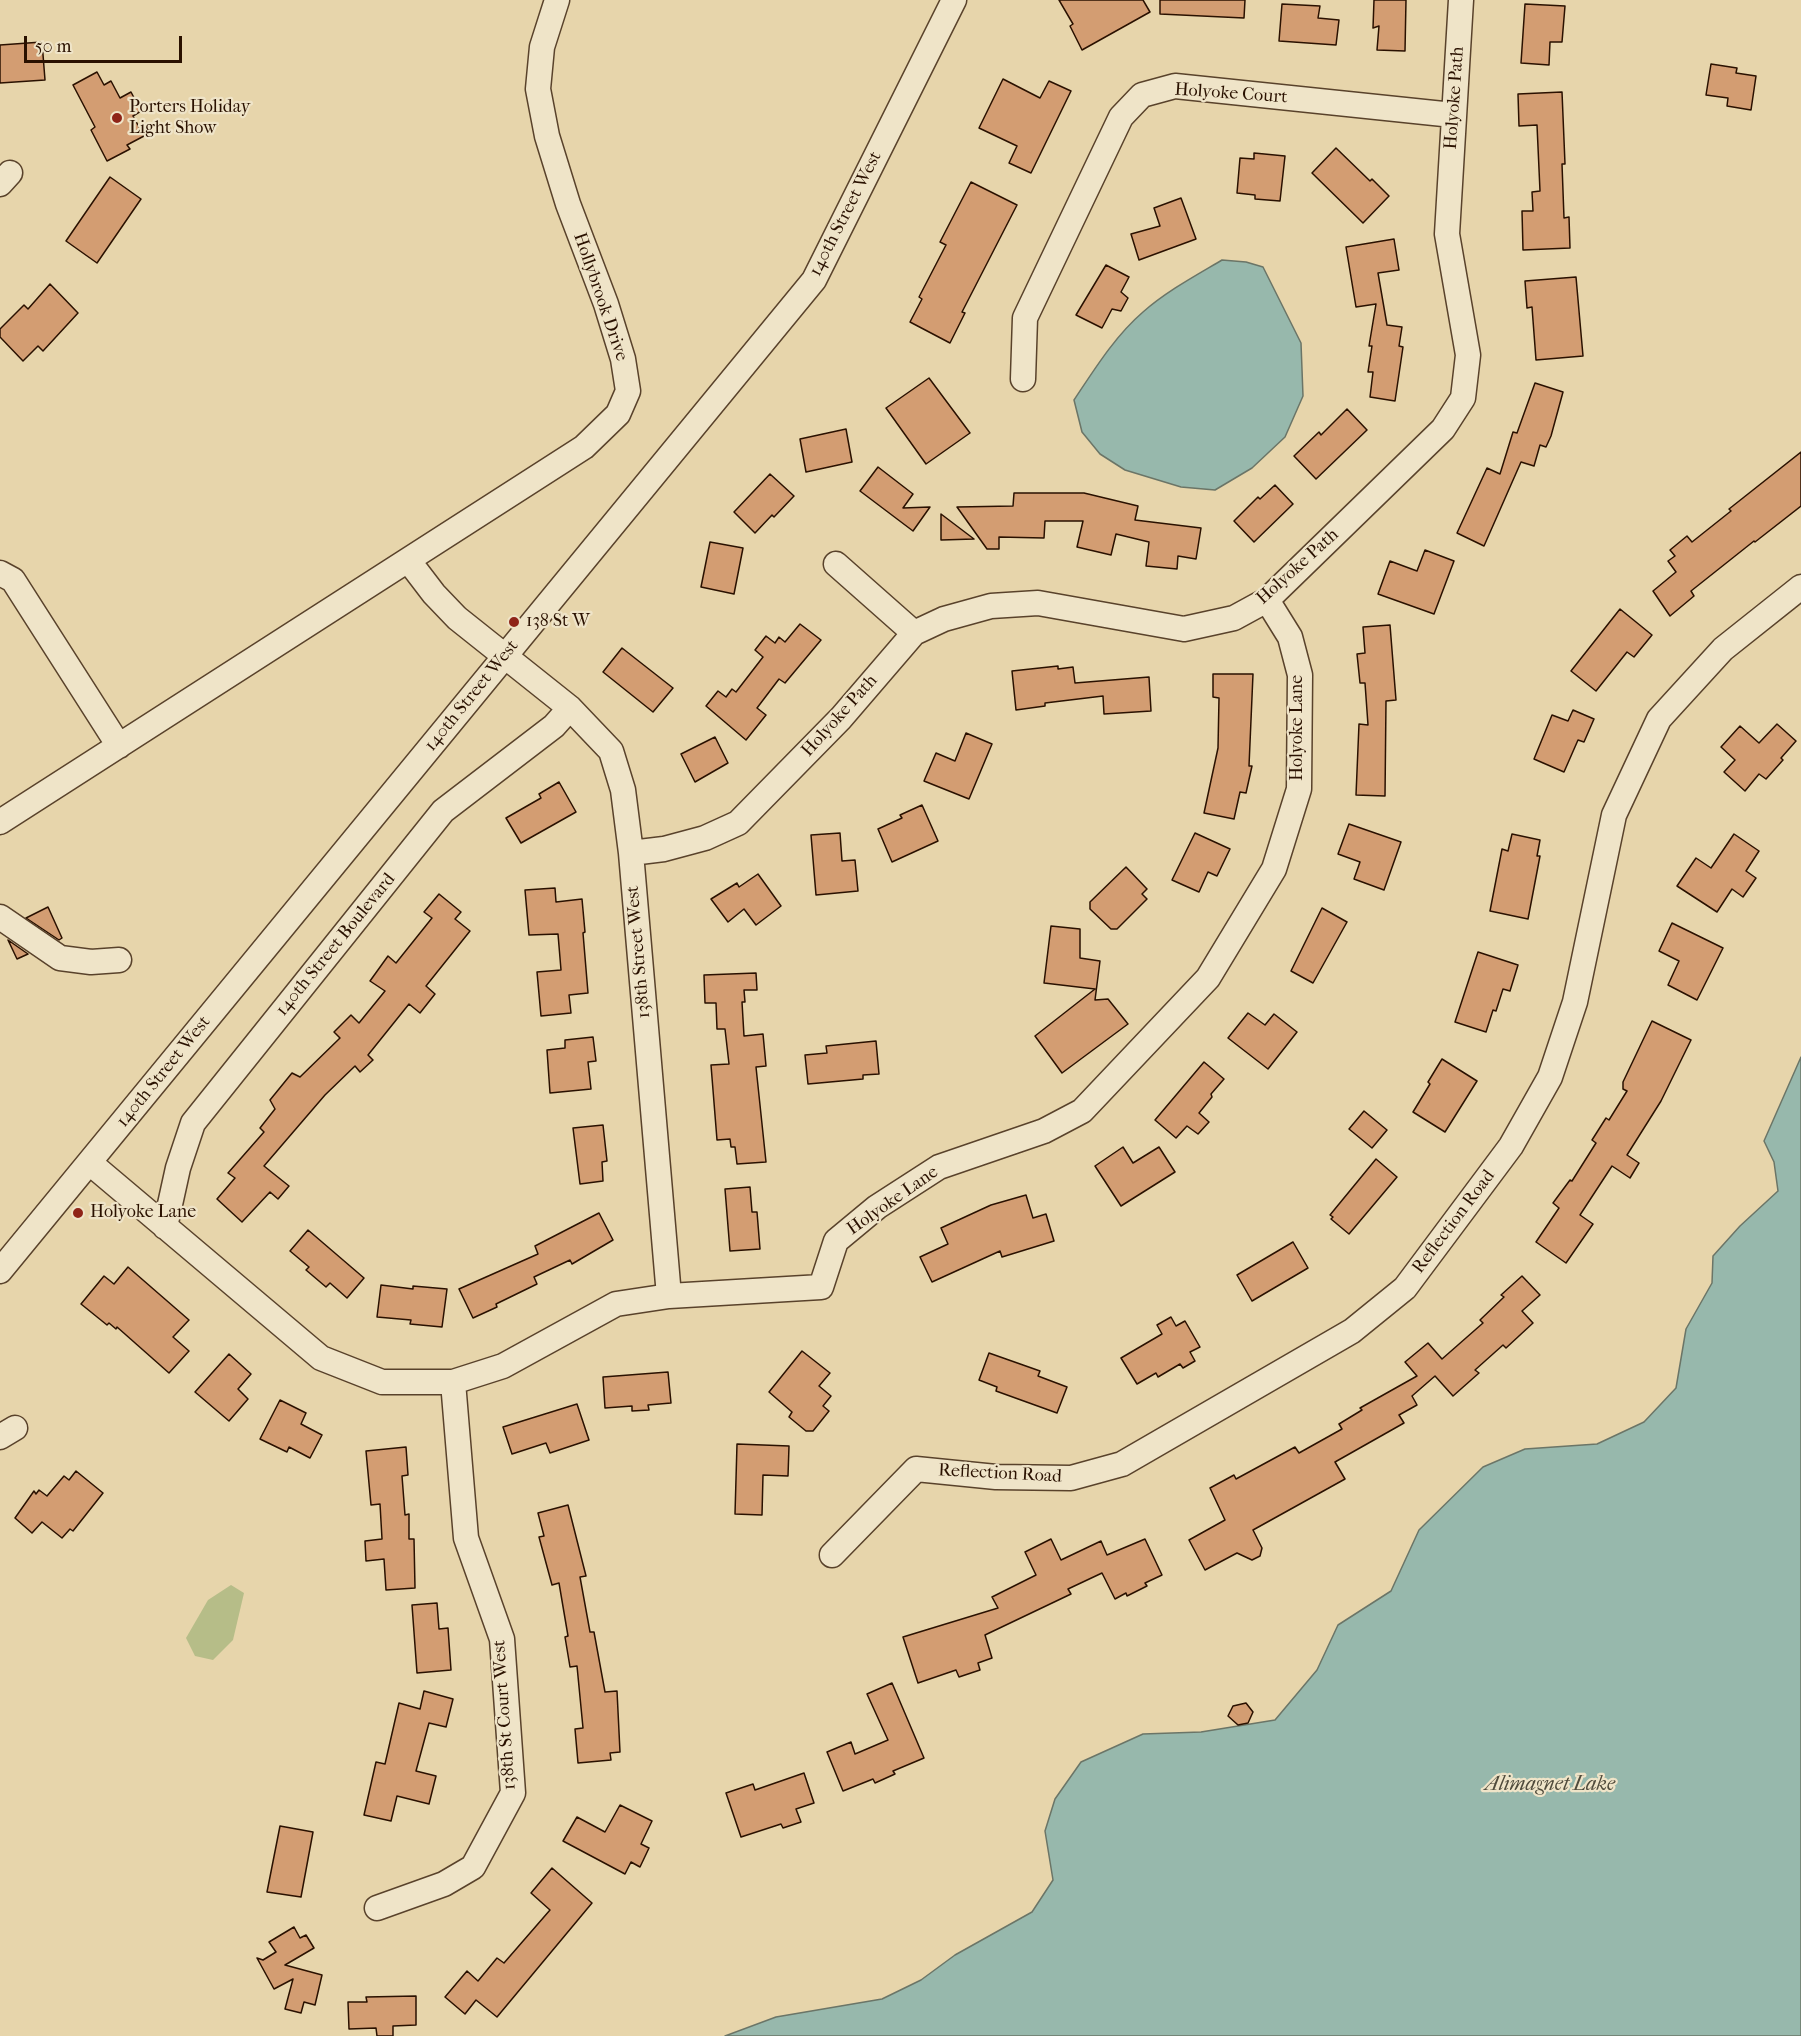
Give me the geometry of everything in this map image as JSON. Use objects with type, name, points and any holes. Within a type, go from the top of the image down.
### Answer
[{"type":"street","name":"Hollybrook Drive","points":[[0,822],[584,447],[618,414],[628,391],[623,359],[606,304],[568,204],[547,136],[538,89],[542,47],[557,0]]},
{"type":"street","name":"140th Street West","points":[[0,1271],[814,280],[954,0]]},
{"type":"street","name":"Holyoke Path","points":[[631,854],[664,849],[705,838],[738,823],[841,718],[914,633],[944,619],[991,606],[1038,603],[1184,629],[1234,618],[1267,600],[1443,429],[1463,398],[1468,355],[1447,234],[1461,0]]},
{"type":"street","name":"Holyoke Court","points":[[1023,379],[1025,318],[1121,117],[1142,95],[1175,86],[1453,115]]},
{"type":"street","name":"138th Street West","points":[[408,560],[434,594],[457,618],[570,708],[611,751],[623,790],[631,854],[669,1296]]},
{"type":"street","points":[[836,564],[914,633]]},
{"type":"street","points":[[0,573],[13,580],[119,746]]},
{"type":"street","name":"Reflection Road","points":[[832,1555],[916,1469],[996,1477],[1071,1478],[1122,1464],[1352,1331],[1405,1288],[1511,1146],[1550,1077],[1575,1002],[1614,815],[1659,719],[1723,649],[1801,587]]},
{"type":"street","name":"Holyoke Lane","points":[[90,1163],[321,1358],[382,1382],[453,1382],[503,1366],[616,1304],[669,1296],[821,1287],[836,1241],[877,1207],[939,1167],[1044,1131],[1082,1111],[1208,978],[1274,869],[1299,789],[1300,675],[1290,637],[1267,600]]},
{"type":"street","name":"140th Street Boulevard","points":[[165,1227],[178,1168],[193,1124],[443,811],[554,726],[570,708]]},
{"type":"street","points":[[0,917],[60,958],[91,962],[118,960]]},
{"type":"street","name":"138th St Court West","points":[[377,1908],[444,1884],[473,1867],[513,1793],[502,1639],[466,1538],[453,1382]]},
{"type":"green space","points":[[231,1585],[244,1593],[233,1640],[213,1660],[195,1656],[186,1638],[208,1600]]},
{"type":"water","points":[[1222,260],[1246,262],[1263,267],[1301,343],[1303,396],[1285,437],[1252,468],[1215,490],[1181,487],[1125,470],[1100,454],[1082,432],[1074,400],[1106,354],[1133,321],[1152,304]]},
{"type":"water","name":"Alimagnet Lake","points":[[1801,1057],[1801,2036],[725,2036],[776,2017],[882,1999],[921,1980],[955,1955],[1032,1912],[1053,1880],[1045,1831],[1055,1799],[1081,1762],[1143,1734],[1201,1732],[1275,1720],[1317,1670],[1338,1625],[1391,1591],[1419,1530],[1483,1467],[1525,1449],[1597,1444],[1644,1422],[1676,1388],[1686,1329],[1712,1283],[1713,1256],[1740,1226],[1778,1191],[1774,1162],[1764,1141]]},
{"type":"building","points":[[1059,0],[1143,0],[1150,12],[1082,50],[1070,26],[1073,24]]},
{"type":"building","points":[[1160,0],[1245,0],[1244,18],[1160,14]]},
{"type":"building","points":[[1374,0],[1406,0],[1405,51],[1377,50],[1379,26],[1373,28]]},
{"type":"building","points":[[1282,4],[1320,6],[1318,18],[1339,20],[1336,45],[1279,41]]},
{"type":"building","points":[[1525,4],[1565,6],[1562,42],[1550,42],[1549,65],[1521,63]]},
{"type":"building","points":[[42,42],[45,80],[0,83],[0,45]]},
{"type":"building","points":[[1711,64],[1737,68],[1736,73],[1756,76],[1751,110],[1727,106],[1728,98],[1706,95]]},
{"type":"building","name":"Porters Holiday Light Show","points":[[97,72],[104,85],[111,81],[120,98],[131,92],[141,111],[133,116],[144,136],[127,145],[130,149],[107,161],[91,130],[95,127],[73,85]]},
{"type":"building","points":[[1003,79],[1040,98],[1049,81],[1071,91],[1031,173],[1009,163],[1017,146],[979,128]]},
{"type":"building","points":[[1562,92],[1565,164],[1562,164],[1564,218],[1569,217],[1570,248],[1523,250],[1522,211],[1533,211],[1532,192],[1540,191],[1537,125],[1519,126],[1518,94]]},
{"type":"building","points":[[1336,148],[1389,196],[1363,223],[1312,173]]},
{"type":"building","points":[[1254,153],[1285,156],[1280,201],[1255,199],[1255,195],[1237,193],[1240,158],[1254,159]]},
{"type":"building","points":[[110,177],[141,199],[97,263],[66,241]]},
{"type":"building","points":[[971,182],[1017,205],[962,312],[965,313],[950,343],[910,322],[922,299],[919,297],[946,245],[940,242]]},
{"type":"building","points":[[1181,198],[1196,239],[1139,260],[1131,234],[1160,226],[1154,208]]},
{"type":"building","points":[[1394,239],[1399,270],[1378,273],[1387,325],[1402,327],[1399,346],[1403,347],[1395,401],[1370,397],[1373,372],[1368,372],[1372,346],[1369,346],[1376,304],[1356,307],[1346,247]]},
{"type":"building","points":[[1106,265],[1129,277],[1121,292],[1128,298],[1121,311],[1112,309],[1102,328],[1076,315]]},
{"type":"building","points":[[1576,277],[1583,356],[1536,360],[1532,307],[1527,308],[1525,281]]},
{"type":"building","points":[[50,284],[78,313],[43,351],[38,346],[23,361],[0,337],[0,329],[24,305],[28,309]]},
{"type":"building","points":[[929,378],[970,433],[926,464],[886,408]]},
{"type":"building","points":[[1535,383],[1563,392],[1551,436],[1546,447],[1540,445],[1534,466],[1521,462],[1484,546],[1457,533],[1487,468],[1500,474],[1513,432],[1517,433]]},
{"type":"building","points":[[1347,409],[1367,430],[1316,479],[1294,456],[1319,432],[1321,435]]},
{"type":"building","points":[[846,429],[852,462],[806,472],[800,439]]},
{"type":"building","points":[[1801,452],[1801,506],[1691,591],[1694,596],[1670,616],[1653,591],[1676,572],[1668,561],[1675,556],[1670,550],[1687,536],[1692,542],[1731,511],[1729,509]]},
{"type":"building","points":[[878,467],[913,494],[903,508],[930,507],[913,531],[860,491]]},
{"type":"building","points":[[770,474],[794,496],[755,533],[734,512]]},
{"type":"building","points":[[1275,485],[1293,504],[1254,542],[1234,521],[1258,497],[1260,499]]},
{"type":"building","points":[[1014,493],[1084,493],[1138,506],[1135,520],[1201,528],[1196,559],[1178,556],[1177,569],[1146,566],[1149,542],[1116,534],[1111,555],[1077,547],[1083,521],[1045,521],[1044,538],[999,537],[999,549],[987,549],[957,507],[1013,506]]},
{"type":"building","points":[[941,514],[974,539],[941,540]]},
{"type":"building","points":[[710,542],[743,548],[734,594],[701,587]]},
{"type":"building","points":[[1425,550],[1454,561],[1434,614],[1378,594],[1390,561],[1417,571]]},
{"type":"building","points":[[1620,609],[1652,635],[1634,657],[1627,652],[1596,691],[1571,671]]},
{"type":"building","points":[[800,624],[821,640],[785,683],[779,679],[757,708],[766,715],[746,740],[706,706],[718,691],[726,697],[732,689],[736,692],[763,657],[755,650],[766,636],[775,643],[779,637],[785,642]]},
{"type":"building","points":[[1390,625],[1396,700],[1386,701],[1385,796],[1356,795],[1359,724],[1368,725],[1365,683],[1360,683],[1357,654],[1365,653],[1363,627]]},
{"type":"building","points":[[622,648],[673,688],[653,712],[603,672]]},
{"type":"building","points":[[1058,666],[1058,669],[1073,667],[1075,683],[1149,677],[1151,711],[1104,714],[1103,696],[1045,703],[1045,706],[1016,710],[1012,671]]},
{"type":"building","points":[[1213,674],[1253,674],[1249,766],[1252,766],[1246,793],[1240,792],[1234,819],[1204,813],[1218,748],[1219,698],[1213,697]]},
{"type":"building","points":[[1573,710],[1594,719],[1584,742],[1578,740],[1564,772],[1534,759],[1552,715],[1568,721]]},
{"type":"building","points":[[1777,724],[1796,741],[1766,779],[1759,774],[1745,791],[1724,772],[1735,760],[1721,747],[1740,726],[1759,743]]},
{"type":"building","points":[[966,733],[992,744],[969,799],[924,781],[936,753],[955,761]]},
{"type":"building","points":[[715,737],[728,763],[695,782],[681,754]]},
{"type":"building","points":[[559,782],[576,812],[521,843],[506,818],[541,798],[539,794]]},
{"type":"building","points":[[922,805],[938,841],[892,862],[878,829],[902,818],[900,815]]},
{"type":"building","points":[[1349,824],[1401,842],[1384,890],[1354,879],[1360,862],[1338,854]]},
{"type":"building","points":[[840,833],[842,861],[855,860],[858,891],[816,895],[811,835]]},
{"type":"building","points":[[1195,833],[1230,849],[1217,876],[1208,872],[1199,892],[1172,880]]},
{"type":"building","points":[[1512,834],[1540,840],[1537,856],[1540,856],[1528,919],[1490,911],[1502,849],[1508,851]]},
{"type":"building","points":[[1734,834],[1759,851],[1746,871],[1756,878],[1743,897],[1732,889],[1717,912],[1677,886],[1696,858],[1711,868]]},
{"type":"building","points":[[1126,867],[1147,889],[1142,894],[1147,899],[1117,929],[1111,929],[1090,909],[1090,902]]},
{"type":"building","points":[[758,874],[781,906],[756,925],[744,909],[728,922],[711,899],[737,883],[739,887]]},
{"type":"building","points":[[555,888],[556,902],[582,899],[588,993],[569,995],[571,1013],[541,1016],[537,972],[561,970],[558,934],[529,935],[525,890]]},
{"type":"building","points":[[439,894],[461,912],[455,919],[470,931],[426,986],[435,994],[420,1013],[409,1004],[368,1055],[373,1060],[360,1072],[355,1066],[325,1095],[264,1166],[289,1186],[278,1199],[270,1192],[242,1222],[217,1199],[235,1178],[228,1173],[264,1132],[260,1128],[275,1109],[270,1100],[292,1073],[300,1077],[340,1038],[334,1032],[351,1015],[359,1023],[385,991],[370,981],[388,956],[396,963],[432,918],[424,912]]},
{"type":"building","points":[[48,907],[62,938],[59,940],[26,918]]},
{"type":"building","points":[[1322,908],[1347,922],[1313,983],[1291,971]]},
{"type":"building","points":[[1672,923],[1723,948],[1697,1000],[1668,985],[1679,961],[1659,951]]},
{"type":"building","points":[[1051,926],[1080,929],[1080,958],[1100,961],[1095,1000],[1108,999],[1128,1024],[1062,1073],[1035,1036],[1095,989],[1044,983]]},
{"type":"building","points":[[8,940],[28,954],[17,959]]},
{"type":"building","points":[[1478,952],[1518,965],[1510,991],[1503,989],[1486,1032],[1455,1022]]},
{"type":"building","points":[[756,973],[757,990],[744,990],[745,1002],[742,1002],[744,1036],[763,1034],[766,1066],[756,1067],[766,1162],[737,1164],[735,1147],[731,1147],[730,1139],[717,1140],[711,1065],[729,1064],[725,1029],[717,1029],[716,1003],[705,1003],[704,975]]},
{"type":"building","points":[[1248,1013],[1265,1025],[1274,1014],[1297,1032],[1268,1069],[1228,1038]]},
{"type":"building","points":[[1652,1021],[1691,1040],[1661,1101],[1627,1155],[1639,1163],[1630,1178],[1612,1166],[1580,1215],[1593,1224],[1566,1263],[1536,1242],[1559,1208],[1553,1203],[1570,1180],[1572,1181],[1596,1143],[1592,1140],[1606,1118],[1609,1120],[1627,1091],[1623,1089],[1623,1082]]},
{"type":"building","points":[[593,1037],[596,1061],[588,1062],[591,1089],[550,1093],[547,1050],[565,1048],[565,1040]]},
{"type":"building","points":[[876,1041],[879,1074],[863,1075],[863,1079],[808,1084],[805,1055],[827,1053],[826,1046]]},
{"type":"building","points":[[1442,1059],[1477,1081],[1445,1132],[1413,1112]]},
{"type":"building","points":[[1204,1062],[1224,1079],[1199,1113],[1209,1122],[1198,1134],[1187,1126],[1176,1138],[1155,1120]]},
{"type":"building","points":[[1364,1111],[1387,1130],[1372,1148],[1349,1129]]},
{"type":"building","points":[[603,1125],[607,1161],[602,1162],[603,1181],[580,1184],[573,1128]]},
{"type":"building","points":[[1123,1147],[1133,1163],[1159,1147],[1175,1172],[1121,1206],[1095,1166]]},
{"type":"building","points":[[1376,1159],[1397,1177],[1349,1234],[1331,1219],[1333,1217],[1330,1215]]},
{"type":"building","points":[[750,1187],[752,1212],[757,1212],[760,1249],[730,1251],[725,1189]]},
{"type":"building","points":[[1026,1195],[1033,1218],[1046,1214],[1054,1241],[1002,1257],[1000,1251],[932,1282],[920,1257],[948,1244],[941,1228],[991,1205]]},
{"type":"building","points":[[599,1213],[613,1240],[572,1264],[570,1260],[534,1277],[537,1284],[473,1318],[459,1289],[538,1254],[535,1246]]},
{"type":"building","points":[[308,1230],[364,1278],[347,1298],[330,1283],[326,1287],[306,1270],[309,1267],[290,1251]]},
{"type":"building","points":[[1293,1242],[1308,1268],[1252,1301],[1237,1275]]},
{"type":"building","points":[[128,1267],[189,1320],[173,1337],[189,1351],[169,1373],[117,1327],[116,1329],[109,1323],[107,1325],[81,1304],[104,1276],[114,1284]]},
{"type":"building","points":[[1522,1276],[1540,1295],[1522,1311],[1533,1323],[1506,1348],[1503,1345],[1475,1370],[1479,1373],[1453,1396],[1435,1376],[1412,1396],[1417,1405],[1399,1415],[1404,1423],[1335,1462],[1345,1479],[1253,1530],[1262,1548],[1260,1556],[1252,1560],[1237,1553],[1205,1570],[1189,1540],[1225,1520],[1210,1488],[1234,1475],[1236,1479],[1295,1447],[1299,1453],[1342,1429],[1339,1424],[1362,1410],[1360,1408],[1417,1376],[1405,1362],[1428,1343],[1442,1359],[1483,1323],[1480,1320],[1504,1297],[1501,1295]]},
{"type":"building","points":[[381,1285],[413,1289],[413,1286],[447,1289],[442,1327],[410,1324],[411,1320],[377,1317]]},
{"type":"building","points":[[1171,1317],[1176,1326],[1185,1321],[1200,1347],[1190,1352],[1195,1361],[1183,1368],[1180,1364],[1158,1377],[1156,1373],[1137,1384],[1121,1358],[1162,1334],[1157,1325]]},
{"type":"building","points":[[802,1351],[830,1373],[819,1386],[831,1396],[823,1406],[829,1411],[813,1431],[806,1431],[789,1417],[792,1412],[769,1392]]},
{"type":"building","points":[[989,1353],[1040,1371],[1038,1376],[1067,1387],[1057,1413],[996,1391],[997,1387],[979,1380]]},
{"type":"building","points":[[229,1354],[251,1374],[238,1389],[248,1399],[229,1421],[195,1392]]},
{"type":"building","points":[[668,1372],[671,1403],[648,1405],[649,1410],[632,1411],[632,1406],[605,1408],[603,1377]]},
{"type":"building","points":[[280,1400],[306,1413],[301,1424],[322,1435],[310,1458],[289,1447],[287,1452],[260,1439]]},
{"type":"building","points":[[577,1404],[589,1440],[550,1453],[546,1443],[512,1454],[503,1427]]},
{"type":"building","points":[[737,1444],[789,1446],[788,1476],[763,1475],[762,1515],[735,1514]]},
{"type":"building","points":[[406,1447],[408,1475],[402,1476],[405,1515],[409,1514],[409,1539],[414,1539],[415,1588],[386,1590],[384,1559],[366,1561],[365,1541],[382,1539],[380,1504],[371,1505],[366,1451]]},
{"type":"building","points":[[76,1471],[103,1493],[73,1531],[70,1529],[62,1538],[42,1522],[32,1533],[15,1518],[34,1491],[36,1494],[39,1490],[47,1496],[64,1476],[69,1480]]},
{"type":"building","points":[[568,1505],[586,1576],[580,1577],[590,1632],[594,1632],[605,1692],[617,1691],[620,1752],[610,1753],[611,1760],[578,1763],[575,1729],[583,1728],[577,1666],[570,1667],[565,1637],[568,1636],[559,1583],[552,1585],[539,1537],[544,1536],[538,1513]]},
{"type":"building","points":[[1051,1539],[1061,1560],[1101,1541],[1107,1555],[1145,1539],[1162,1575],[1145,1583],[1147,1586],[1115,1599],[1102,1573],[1068,1589],[1071,1594],[985,1635],[992,1658],[978,1663],[980,1670],[959,1677],[956,1670],[918,1683],[903,1637],[998,1608],[992,1597],[1036,1575],[1025,1552]]},
{"type":"building","points":[[437,1603],[439,1629],[448,1628],[451,1670],[417,1673],[412,1605]]},
{"type":"building","points":[[892,1683],[924,1758],[893,1771],[895,1774],[875,1783],[873,1779],[843,1791],[827,1752],[851,1742],[855,1754],[888,1740],[867,1694]]},
{"type":"building","points":[[424,1691],[453,1699],[446,1727],[429,1723],[416,1771],[436,1776],[429,1804],[397,1796],[391,1821],[364,1815],[376,1762],[385,1764],[399,1703],[420,1709]]},
{"type":"building","points":[[1246,1703],[1253,1712],[1248,1723],[1238,1725],[1228,1716],[1233,1706]]},
{"type":"building","points":[[804,1773],[814,1803],[796,1809],[801,1822],[783,1828],[781,1824],[741,1837],[726,1793],[753,1784],[755,1790]]},
{"type":"building","points":[[620,1805],[652,1821],[641,1844],[649,1848],[640,1867],[631,1862],[625,1874],[563,1841],[577,1817],[605,1832]]},
{"type":"building","points":[[280,1826],[313,1832],[301,1897],[267,1892]]},
{"type":"building","points":[[552,1868],[592,1903],[497,2017],[476,2000],[465,2014],[445,1997],[467,1971],[478,1981],[497,1958],[504,1963],[550,1910],[531,1893]]},
{"type":"building","points":[[294,1927],[300,1938],[306,1935],[314,1948],[285,1965],[322,1975],[315,2005],[304,2002],[301,2013],[285,2009],[293,1979],[274,1989],[257,1958],[263,1960],[276,1952],[269,1942]]},
{"type":"building","points":[[416,1996],[416,2025],[393,2026],[393,2036],[377,2036],[376,2028],[349,2029],[348,2002],[367,2002],[366,1997]]},
{"type":"place","name":"Porters Holiday Light Show","points":[[117,118]]},
{"type":"place","name":"138 St W","points":[[514,622]]},
{"type":"place","name":"Holyoke Lane","points":[[78,1213]]}]
